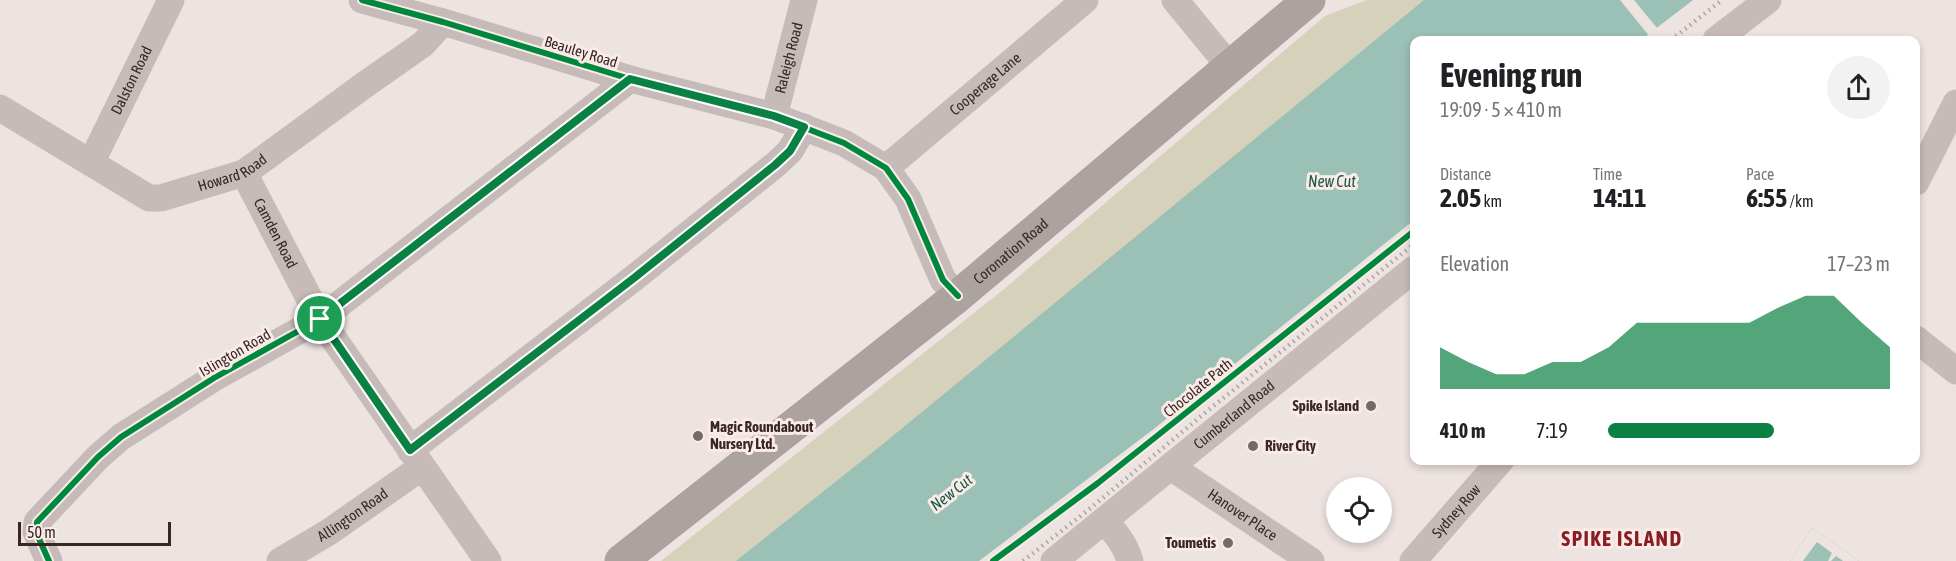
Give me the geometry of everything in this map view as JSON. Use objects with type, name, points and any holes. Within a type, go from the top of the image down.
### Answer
[{"type":"highway","name":"Coronation Road","points":[[621,561],[958,296],[1309,0]]},
{"type":"street","name":"Dalston Road","points":[[90,163],[171,0]]},
{"type":"street","name":"Beauley Road","points":[[362,0],[443,22],[630,79],[774,116],[844,143],[886,168],[908,199],[943,280],[958,296]]},
{"type":"street","name":"Raleigh Road","points":[[774,116],[804,0]]},
{"type":"street","name":"Cooperage Lane","points":[[886,168],[1085,0]]},
{"type":"street","points":[[1175,0],[1230,66]]},
{"type":"street","points":[[1721,36],[1768,0]]},
{"type":"street","name":"Howard Road","points":[[0,108],[149,198],[161,198],[244,174],[423,44],[443,22]]},
{"type":"street","name":"Islington Road","points":[[49,561],[36,531],[37,522],[110,446],[214,378],[320,319],[630,79]]},
{"type":"street","points":[[1920,174],[1956,103]]},
{"type":"street","name":"Allington Road","points":[[280,561],[329,532],[634,278],[775,165],[790,151],[804,127]]},
{"type":"street","name":"Camden Road","points":[[244,174],[320,319],[488,561]]},
{"type":"street","name":"Cumberland Road","points":[[1054,561],[1410,272]]},
{"type":"street","points":[[1920,342],[1956,371]]},
{"type":"street","name":"Sydney Row","points":[[1413,561],[1496,465]]},
{"type":"street","name":"Hanover Place","points":[[1171,467],[1311,561]]},
{"type":"street","points":[[1104,521],[1117,534],[1130,561]]},
{"type":"shaded area","points":[[1367,0],[1516,0],[1424,36],[1410,36],[1410,43],[782,561],[661,561],[1003,290],[1325,16]]},
{"type":"water","name":"New Cut","points":[[1424,0],[1693,0],[1646,36],[1410,36],[1410,223],[1155,428],[979,561],[736,561],[883,444]]},
{"type":"water","points":[[1812,528],[1859,561],[1790,561]]},
{"type":"pier","points":[[1620,0],[1634,0],[1657,28],[1681,10],[1682,12],[1649,36]]},
{"type":"pier","points":[[1812,528],[1859,561],[1843,561],[1836,556],[1828,561],[1832,553],[1817,542],[1803,561],[1790,561]]},
{"type":"railway","points":[[1676,36],[1722,0]]},
{"type":"railway","points":[[1023,561],[1410,247]]},
{"type":"cycle path","points":[[362,0],[443,22],[630,79],[774,116],[844,143],[886,168],[908,199],[943,280],[958,296]]},
{"type":"cycle path","points":[[49,561],[36,532],[37,522],[98,457],[121,437],[214,378],[320,319],[630,79]]},
{"type":"cycle path","name":"Chocolate Path","points":[[993,561],[1098,483],[1410,234]]},
{"type":"place","name":"Spike Island","points":[[1371,406]]},
{"type":"place","name":"Magic Roundabout Nursery Ltd.","points":[[698,436]]},
{"type":"place","name":"River City","points":[[1253,446]]},
{"type":"place","name":"Toumetis","points":[[1228,543]]},
{"type":"district","name":"SPIKE ISLAND","points":[[1622,539]]},
{"type":"route","points":[[630,79],[774,116],[804,127],[790,151],[775,165],[634,278],[410,450],[320,319],[630,79]]}]
